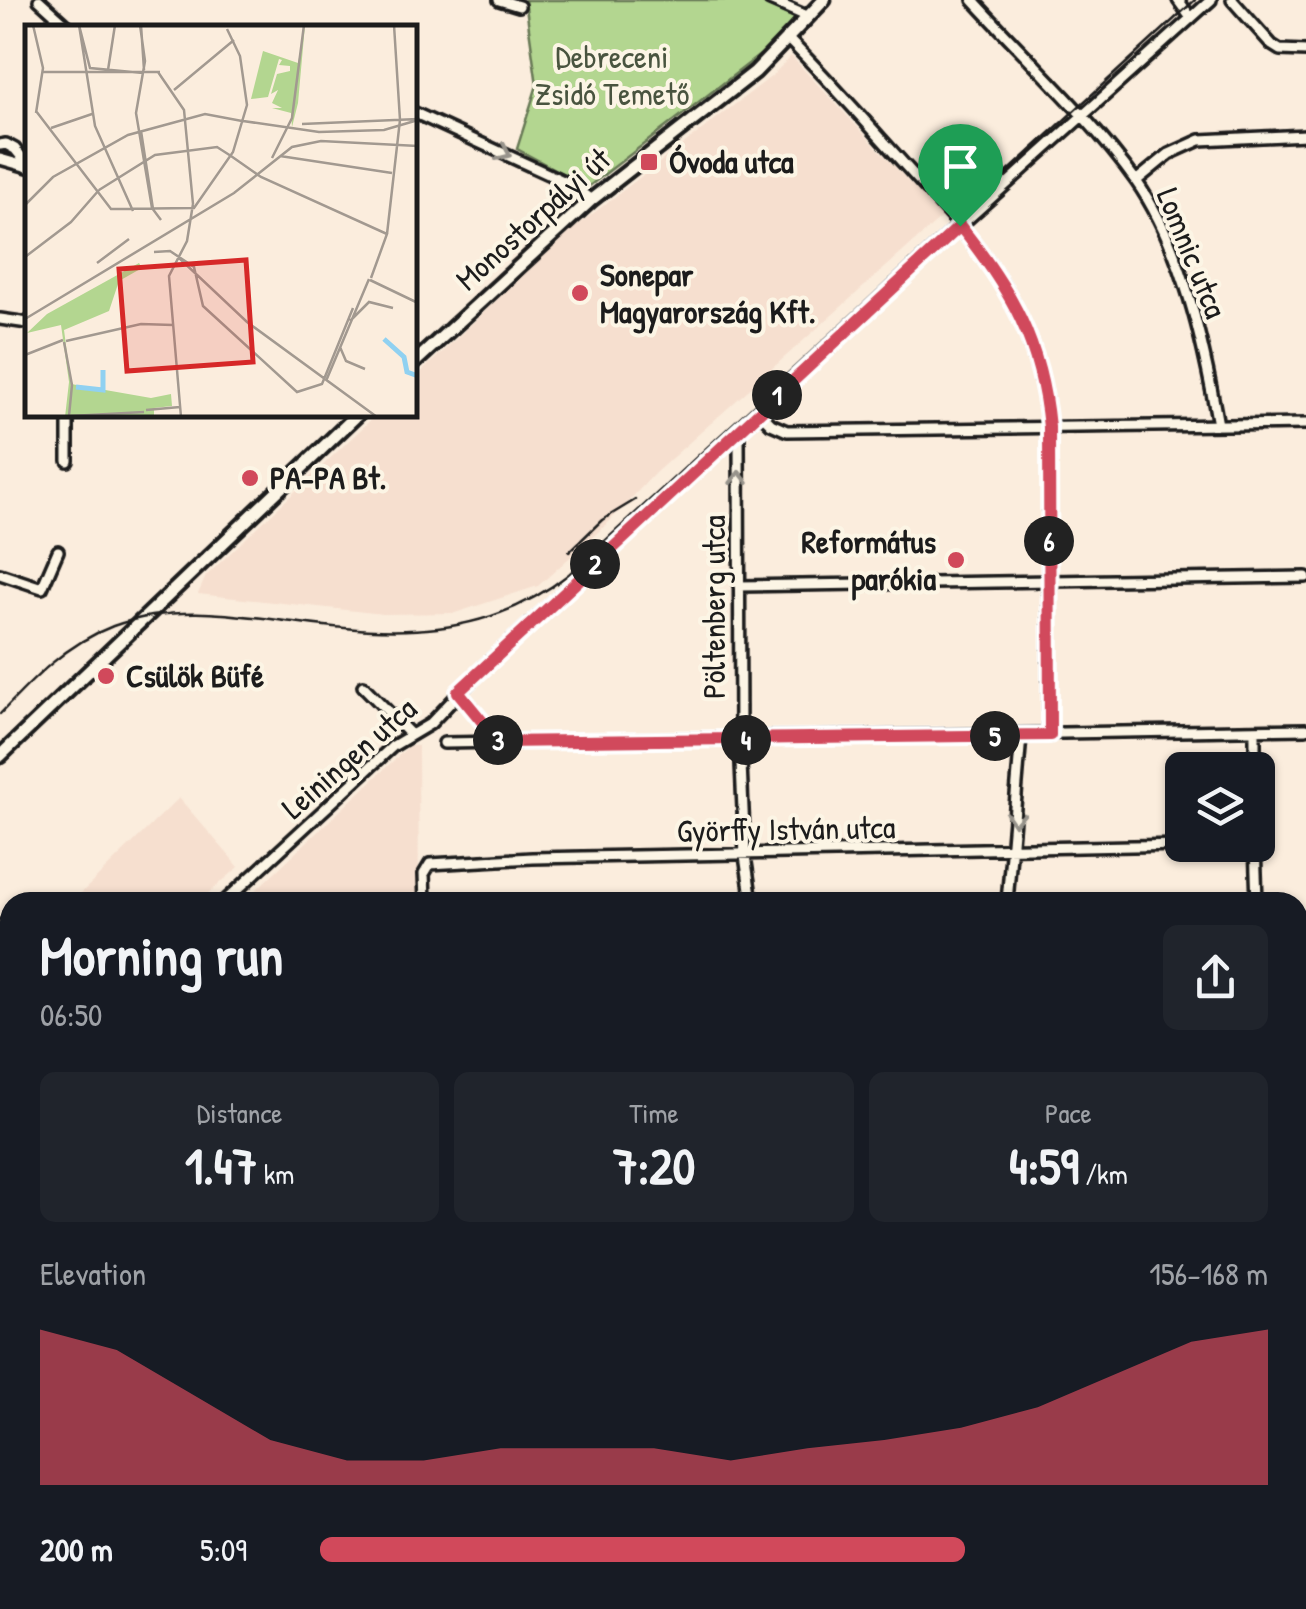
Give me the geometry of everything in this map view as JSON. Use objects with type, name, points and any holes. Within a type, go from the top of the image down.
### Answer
[{"type":"street","points":[[38,0],[67,25]]},
{"type":"street","points":[[499,0],[519,6]]},
{"type":"street","points":[[770,0],[809,17]]},
{"type":"street","name":"Monostorpályi út","points":[[418,359],[591,200],[755,72],[824,0]]},
{"type":"street","name":"Lomnic utca","points":[[973,0],[1136,181],[1160,221],[1208,367],[1218,425]]},
{"type":"street","points":[[1178,0],[1191,18]]},
{"type":"street","name":"Leiningen utca","points":[[235,892],[394,746],[430,724],[458,692],[759,412],[1210,0]]},
{"type":"street","points":[[1232,0],[1272,45],[1280,50],[1306,51]]},
{"type":"street","points":[[789,40],[960,226],[1016,305],[1041,370],[1049,427],[1050,735]]},
{"type":"street","points":[[418,114],[572,185],[591,200]]},
{"type":"street","points":[[1136,181],[1169,154],[1200,140],[1306,135]]},
{"type":"street","points":[[0,145],[15,149],[25,162]]},
{"type":"street","points":[[0,159],[25,165]]},
{"type":"street","points":[[0,318],[25,322]]},
{"type":"street","points":[[759,412],[787,432],[1306,424]]},
{"type":"street","points":[[68,418],[68,462]]},
{"type":"street","points":[[3,747],[355,418]]},
{"type":"street","name":"Pöltenberg utca","points":[[739,431],[740,740],[750,892]]},
{"type":"street","points":[[0,574],[42,588],[58,551]]},
{"type":"street","points":[[739,586],[1306,578]]},
{"type":"street","points":[[363,686],[412,735]]},
{"type":"street","points":[[458,692],[499,742]]},
{"type":"street","points":[[444,743],[1306,730]]},
{"type":"street","points":[[1255,732],[1255,752]]},
{"type":"street","points":[[1008,892],[1020,736]]},
{"type":"street","name":"Györffy István utca","points":[[425,892],[424,874],[430,864],[532,858],[1165,846]]},
{"type":"street","points":[[1256,862],[1257,892]]},
{"type":"shaded area","points":[[791,56],[942,217],[655,473],[607,524],[538,586],[455,613],[383,614],[198,594],[206,576],[373,418],[418,418],[418,375],[565,235],[772,76]]},
{"type":"shaded area","points":[[409,746],[418,746],[419,892],[254,892]]},
{"type":"shaded area","points":[[179,798],[239,867],[210,892],[82,892]]},
{"type":"green space","name":"Debreceni Zsidó Temető","points":[[525,0],[757,0],[795,18],[778,41],[588,187],[517,149],[537,85]]},
{"type":"railway","points":[[0,714],[80,642],[135,619],[202,613],[367,630],[437,628],[472,622],[537,596],[569,574],[1195,0]]},
{"type":"railway","points":[[569,552],[602,520],[635,500]]},
{"type":"place","name":"Óvoda utca","points":[[649,162]]},
{"type":"place","name":"Sonepar Magyarország Kft.","points":[[580,293]]},
{"type":"place","name":"PA-PA Bt.","points":[[250,478]]},
{"type":"place","name":"Református parókia","points":[[956,560]]},
{"type":"place","name":"Csülök Büfé","points":[[106,676]]},
{"type":"route","points":[[960,226],[1016,305],[1041,370],[1045,392],[1049,427],[1050,735],[499,742],[458,692],[960,226]]}]
